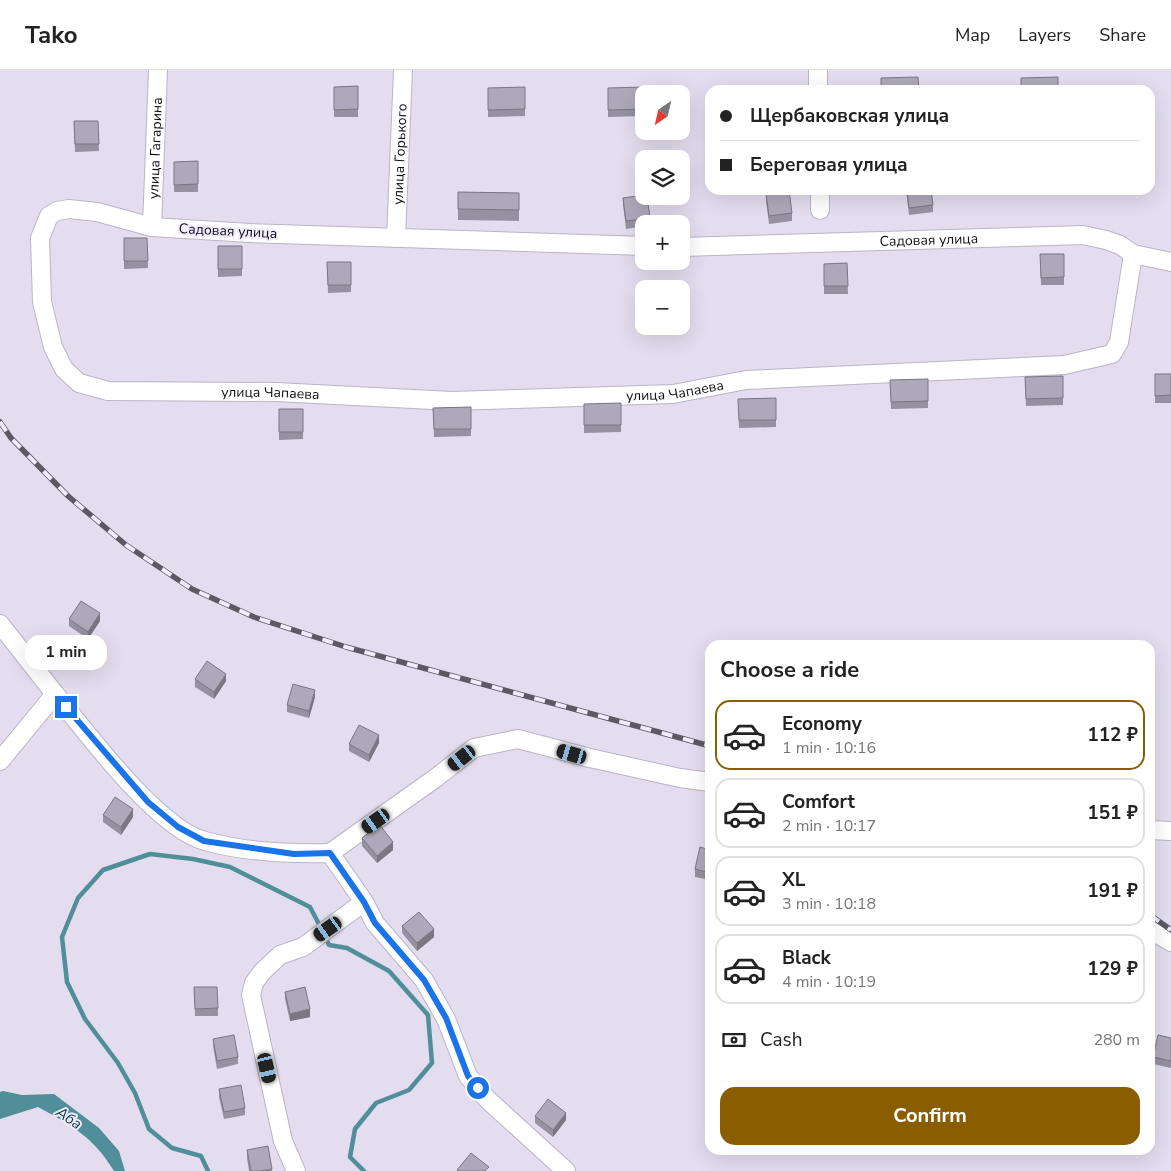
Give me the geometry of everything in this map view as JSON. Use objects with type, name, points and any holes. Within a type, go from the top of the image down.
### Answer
[{"type":"street","name":"улица Гагарина","points":[[152,226],[158,70]]},
{"type":"street","name":"улица Горького","points":[[396,238],[403,70]]},
{"type":"street","points":[[818,70],[818,85]]},
{"type":"street","points":[[820,195],[820,210]]},
{"type":"street","name":"Садовая улица","points":[[133,390],[95,389],[79,383],[64,369],[52,347],[42,302],[40,238],[49,216],[57,211],[69,209],[97,212],[152,226],[250,233],[635,246]]},
{"type":"street","name":"Садовая улица","points":[[690,247],[1082,235],[1120,245],[1132,254],[1171,262]]},
{"type":"street","name":"улица Чапаева","points":[[133,390],[276,392],[363,398],[462,400],[673,394],[762,379],[1064,365],[1112,354],[1122,327],[1132,254]]},
{"type":"street","points":[[0,624],[55,694],[148,802],[178,827],[204,841],[294,854],[330,853],[437,778],[474,748],[518,739],[590,758],[680,778],[705,781]]},
{"type":"street","points":[[0,762],[55,694]]},
{"type":"street","points":[[1155,830],[1171,831]]},
{"type":"street","points":[[330,853],[364,902],[375,923],[424,980],[446,1018],[468,1076],[487,1099],[566,1171]]},
{"type":"street","points":[[296,1171],[283,1142],[251,996],[254,983],[280,955],[303,947],[364,902]]},
{"type":"street","points":[[1155,933],[1171,942]]},
{"type":"water","name":"Аба","points":[[0,1092],[22,1095],[54,1094],[99,1128],[119,1151],[125,1171],[114,1171],[98,1149],[81,1133],[38,1107],[0,1119]]},
{"type":"building","points":[[918,77],[919,85],[881,85],[881,78]]},
{"type":"building","points":[[1058,77],[1058,85],[1021,85],[1021,78]]},
{"type":"building","points":[[358,86],[358,109],[334,110],[334,87]]},
{"type":"building","points":[[525,87],[525,109],[488,110],[488,88]]},
{"type":"building","points":[[635,87],[635,109],[608,110],[608,88]]},
{"type":"building","points":[[74,121],[98,121],[99,144],[75,144]]},
{"type":"building","points":[[198,161],[198,184],[174,185],[174,162]]},
{"type":"building","points":[[458,192],[519,193],[519,210],[458,209]]},
{"type":"building","points":[[766,195],[790,195],[792,213],[769,216]]},
{"type":"building","points":[[908,195],[932,195],[933,205],[909,208]]},
{"type":"building","points":[[635,196],[635,205],[648,205],[650,215],[635,215],[635,220],[626,221],[623,198]]},
{"type":"building","points":[[124,238],[147,238],[148,261],[124,261]]},
{"type":"building","points":[[218,246],[242,246],[242,269],[218,269]]},
{"type":"building","points":[[1040,254],[1064,254],[1064,277],[1041,278]]},
{"type":"building","points":[[327,262],[351,262],[351,285],[328,285]]},
{"type":"building","points":[[847,263],[848,286],[824,286],[824,264]]},
{"type":"building","points":[[1155,374],[1171,374],[1171,395],[1155,396]]},
{"type":"building","points":[[1063,376],[1063,398],[1026,399],[1025,377]]},
{"type":"building","points":[[928,379],[928,401],[891,402],[890,380]]},
{"type":"building","points":[[776,398],[776,420],[739,420],[738,399]]},
{"type":"building","points":[[621,403],[621,425],[584,425],[584,404]]},
{"type":"building","points":[[471,407],[471,429],[434,429],[433,408]]},
{"type":"building","points":[[279,409],[303,409],[303,432],[279,432]]},
{"type":"building","points":[[81,601],[100,613],[88,632],[69,619]]},
{"type":"building","points":[[207,661],[226,674],[214,692],[195,679]]},
{"type":"building","points":[[293,684],[315,690],[309,711],[287,705]]},
{"type":"building","points":[[359,725],[379,735],[369,755],[349,744]]},
{"type":"building","points":[[115,797],[133,809],[121,827],[103,815]]},
{"type":"building","points":[[379,824],[393,842],[377,856],[362,838]]},
{"type":"building","points":[[700,847],[705,848],[705,872],[695,869]]},
{"type":"building","points":[[419,912],[434,929],[417,943],[402,926]]},
{"type":"building","points":[[194,987],[217,987],[218,1008],[195,1009]]},
{"type":"building","points":[[305,987],[310,1009],[290,1014],[285,992]]},
{"type":"building","points":[[234,1035],[238,1057],[217,1061],[213,1039]]},
{"type":"building","points":[[1158,1035],[1171,1038],[1171,1061],[1155,1057]]},
{"type":"building","points":[[241,1085],[245,1108],[224,1112],[219,1089]]},
{"type":"building","points":[[548,1099],[566,1113],[553,1130],[535,1116]]},
{"type":"building","points":[[268,1146],[272,1169],[251,1171],[247,1150]]},
{"type":"building","points":[[471,1153],[489,1167],[485,1171],[457,1170]]},
{"type":"waterway","points":[[208,1171],[201,1156],[172,1148],[149,1129],[135,1093],[118,1063],[85,1019],[67,982],[62,937],[78,898],[103,870],[150,854],[193,859],[230,867],[310,907],[321,928]]},
{"type":"waterway","points":[[324,935],[329,945],[347,948],[389,971],[428,1015],[432,1063],[409,1090],[376,1103],[355,1129],[350,1157],[364,1171]]},
{"type":"railway","points":[[0,422],[11,438],[68,496],[126,545],[192,589],[254,617],[346,647],[705,745]]},
{"type":"railway","points":[[1155,919],[1171,930]]},
{"type":"route","points":[[66,707],[99,748],[148,802],[178,827],[204,841],[294,854],[330,853],[364,902],[375,923],[424,980],[446,1018],[468,1076],[478,1088]]}]
